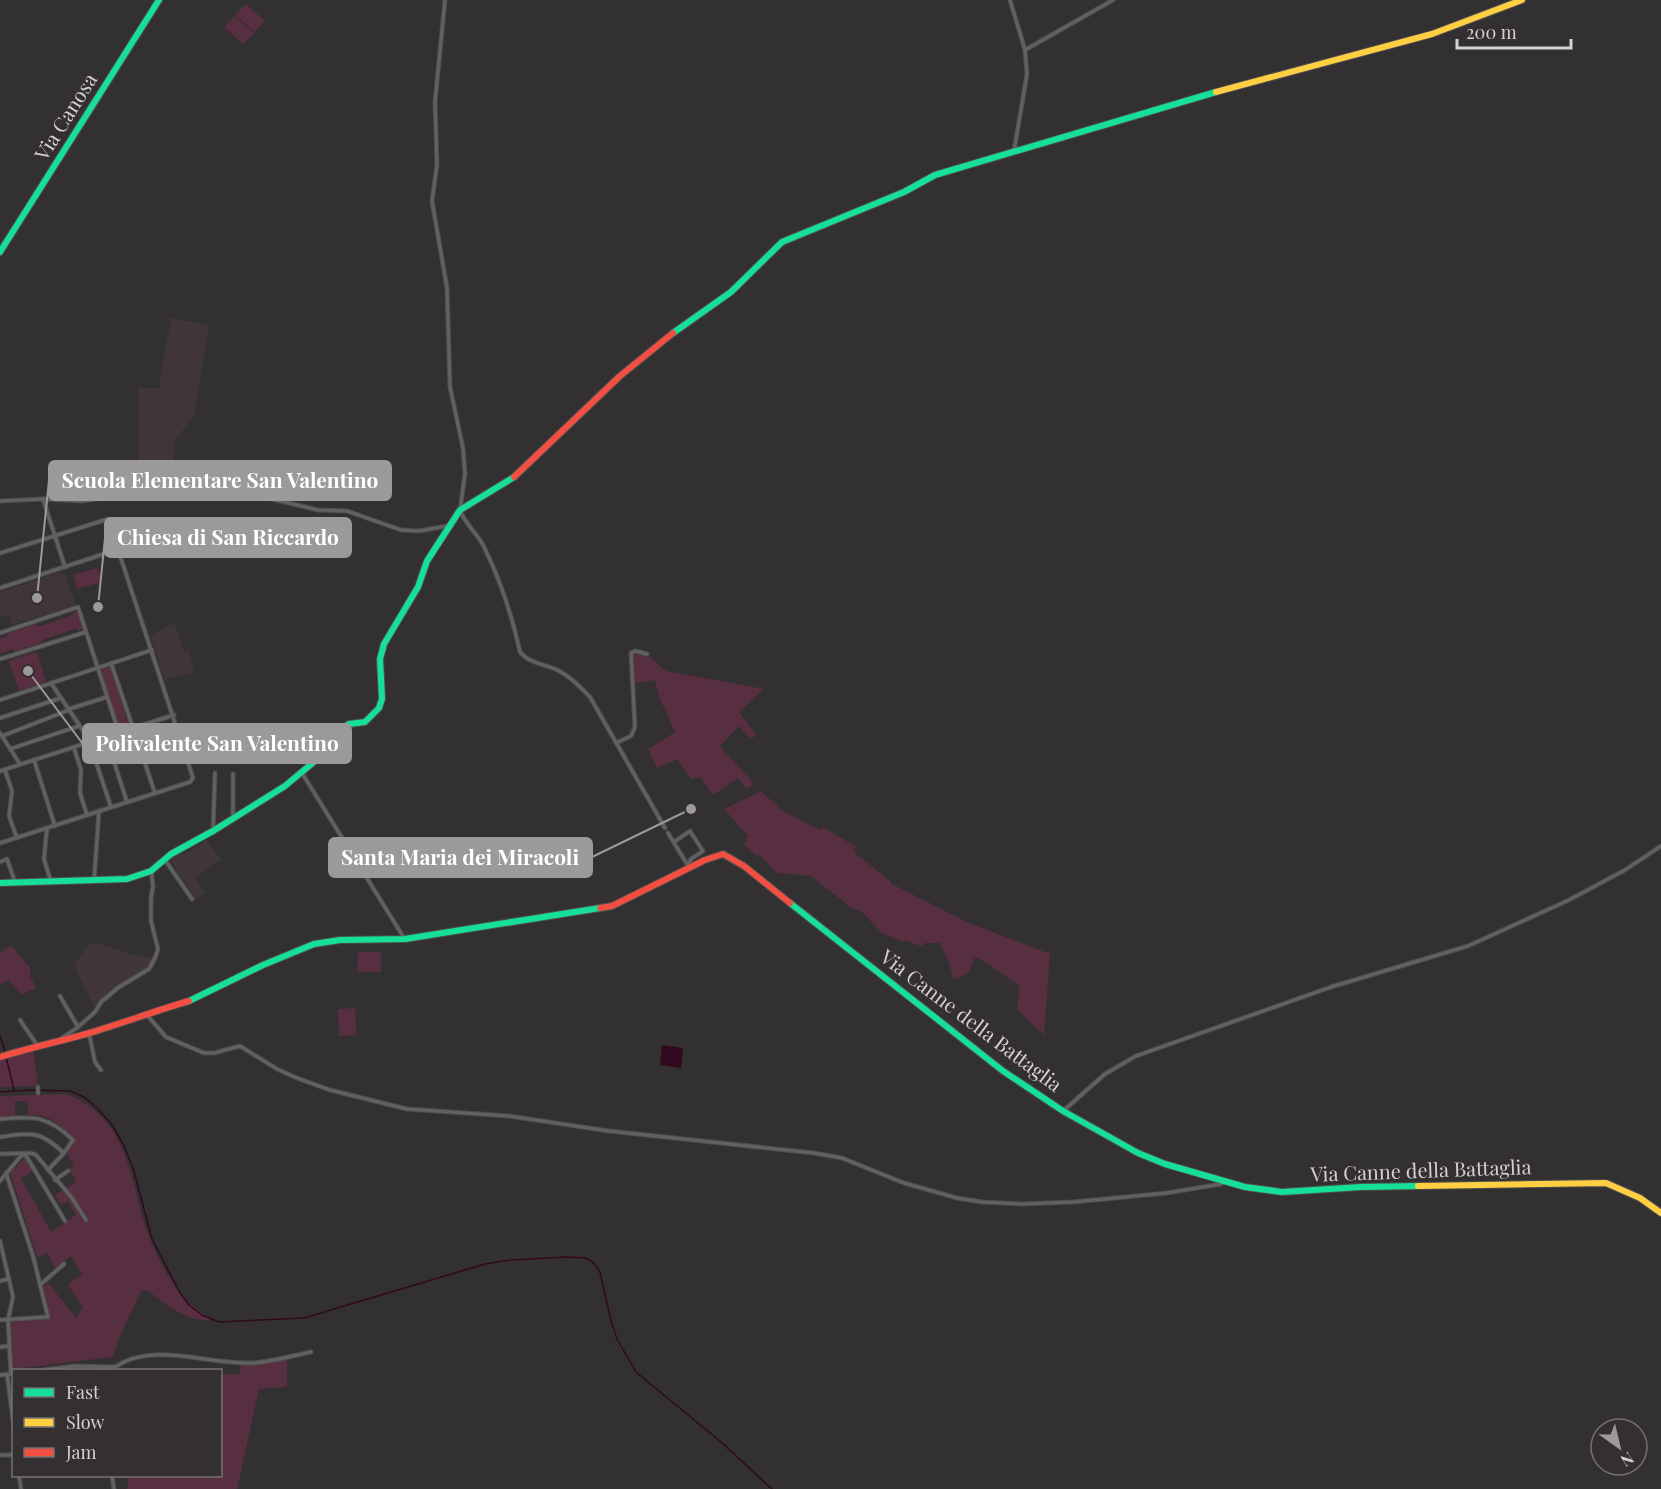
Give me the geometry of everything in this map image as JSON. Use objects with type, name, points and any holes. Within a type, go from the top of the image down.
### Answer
[{"type":"street","name":"Via Canosa","points":[[0,252],[159,0]]},
{"type":"street","points":[[445,0],[435,102],[437,165],[432,201],[447,288],[450,387],[465,474],[460,510],[483,544],[495,571],[512,616],[520,652],[538,664],[556,669],[579,687],[597,709],[665,828]]},
{"type":"street","points":[[1010,0],[1025,50],[1028,74],[1014,151]]},
{"type":"street","points":[[1025,50],[1113,0]]},
{"type":"street","points":[[0,883],[127,879],[151,871],[171,854],[285,786],[322,754],[344,727],[364,722],[374,715],[382,699],[380,659],[384,644],[418,587],[427,561],[460,510],[511,479],[620,376],[730,292],[782,242],[904,192],[935,175],[1069,137],[1204,94],[1432,34],[1522,0]]},
{"type":"street","points":[[0,501],[43,499],[82,501],[139,493],[246,493],[318,510],[347,511],[401,530],[419,531],[445,528],[450,525]]},
{"type":"street","points":[[43,499],[65,567]]},
{"type":"street","points":[[0,553],[105,519],[109,520],[174,715],[193,780],[0,843]]},
{"type":"street","points":[[0,588],[119,549]]},
{"type":"street","points":[[0,633],[78,607],[119,733]]},
{"type":"street","points":[[0,659],[86,632]]},
{"type":"street","points":[[0,700],[152,650]]},
{"type":"street","points":[[616,743],[631,736],[635,728],[631,653],[635,651],[647,654]]},
{"type":"street","points":[[111,663],[155,793]]},
{"type":"street","points":[[51,683],[90,742]]},
{"type":"street","points":[[20,765],[1,734],[107,697]]},
{"type":"street","points":[[0,718],[61,698]]},
{"type":"street","points":[[17,838],[9,816],[12,791],[2,770],[174,715]]},
{"type":"street","points":[[10,749],[80,726]]},
{"type":"street","points":[[106,737],[127,802]]},
{"type":"street","points":[[74,747],[81,770],[80,793],[87,815]]},
{"type":"street","points":[[95,759],[111,807]]},
{"type":"street","points":[[34,760],[55,826]]},
{"type":"street","points":[[302,772],[405,939]]},
{"type":"street","points":[[213,831],[215,773]]},
{"type":"street","points":[[232,818],[233,774]]},
{"type":"street","points":[[94,881],[99,811]]},
{"type":"street","points":[[47,828],[44,859],[51,882]]},
{"type":"street","points":[[0,1057],[37,1045],[89,1033],[191,1000],[263,965],[314,944],[348,939],[405,939],[612,906],[689,867],[691,859],[703,851],[690,831],[674,842]]},
{"type":"street","points":[[668,833],[689,867]]},
{"type":"street","points":[[1063,1111],[1105,1074],[1127,1060],[1331,987],[1468,946],[1569,900],[1624,870],[1661,846]]},
{"type":"street","name":"Via Canne della Battaglia","points":[[689,867],[723,854],[744,866],[1003,1071],[1063,1111],[1152,1159],[1245,1187],[1282,1192],[1361,1187],[1563,1185],[1597,1182],[1621,1188],[1661,1213]]},
{"type":"street","points":[[0,862],[8,859],[15,882]]},
{"type":"street","points":[[165,860],[192,899]]},
{"type":"street","points":[[57,1042],[95,1012],[101,1002],[119,987],[149,969],[158,949],[151,921],[153,886],[151,871]]},
{"type":"street","points":[[60,996],[78,1027]]},
{"type":"street","points":[[146,1013],[166,1037],[196,1050],[210,1054],[240,1046],[297,1078],[330,1090],[407,1109],[509,1116],[609,1131],[813,1152],[842,1158],[904,1184],[968,1200],[1005,1203],[1073,1202],[1167,1193],[1221,1184],[1225,1181]]},
{"type":"street","points":[[20,1020],[37,1045]]},
{"type":"street","points":[[89,1033],[95,1062],[101,1070]]},
{"type":"street","points":[[38,1086],[38,1093]]},
{"type":"street","points":[[0,1119],[38,1118],[49,1121],[73,1140],[48,1170]]},
{"type":"street","points":[[0,1137],[38,1134],[54,1143],[64,1153]]},
{"type":"street","points":[[0,1181],[27,1153]]},
{"type":"street","points":[[27,1153],[65,1221]]},
{"type":"street","points":[[0,1154],[36,1155],[72,1198],[86,1220]]},
{"type":"street","points":[[55,1180],[69,1171]]},
{"type":"street","points":[[0,1320],[48,1317],[31,1248],[6,1173]]},
{"type":"street","points":[[0,1241],[13,1297],[8,1320],[12,1401]]},
{"type":"street","points":[[40,1285],[64,1264]]},
{"type":"street","points":[[0,1281],[9,1279]]},
{"type":"street","points":[[0,1347],[9,1346]]},
{"type":"street","points":[[75,1369],[114,1369],[124,1361],[169,1354],[206,1361],[252,1363],[311,1352]]},
{"type":"street","points":[[0,1375],[10,1374]]},
{"type":"shaded area","points":[[246,4],[265,21],[255,32],[235,15]]},
{"type":"shaded area","points":[[235,16],[254,33],[243,44],[224,27]]},
{"type":"shaded area","points":[[171,318],[209,325],[194,415],[174,442],[175,484],[146,485],[143,480],[138,481],[138,388],[159,388]]},
{"type":"shaded area","points":[[98,568],[101,582],[77,589],[73,575]]},
{"type":"shaded area","points":[[61,572],[62,575],[65,574],[76,605],[12,625],[9,614],[0,617],[0,592]]},
{"type":"shaded area","points":[[77,611],[83,629],[78,630],[77,628],[14,652],[13,649],[0,654],[0,639],[8,636],[8,633],[36,624],[38,627],[72,615]]},
{"type":"shaded area","points":[[175,623],[183,651],[189,650],[194,673],[164,679],[151,635]]},
{"type":"shaded area","points":[[37,652],[46,681],[19,691],[9,661]]},
{"type":"shaded area","points":[[634,654],[650,657],[666,671],[764,689],[739,712],[756,735],[751,739],[739,726],[720,746],[754,784],[746,789],[738,778],[713,795],[700,777],[691,779],[677,759],[657,768],[648,749],[675,732],[660,699],[655,680],[630,684],[631,657]]},
{"type":"shaded area","points":[[110,667],[129,727],[120,730],[100,670]]},
{"type":"shaded area","points":[[761,791],[783,811],[820,830],[823,827],[856,847],[855,853],[890,883],[967,922],[1050,954],[1044,1035],[1017,1010],[1020,986],[982,960],[974,957],[969,973],[953,979],[949,962],[940,943],[925,943],[921,946],[904,940],[903,942],[882,933],[860,910],[854,910],[811,876],[777,873],[759,854],[757,856],[744,845],[748,836],[724,809]]},
{"type":"shaded area","points":[[207,840],[221,860],[195,877],[205,893],[195,899],[170,859],[181,852],[183,855]]},
{"type":"shaded area","points":[[96,943],[126,953],[153,958],[148,969],[116,987],[94,1008],[74,965],[87,946]]},
{"type":"shaded area","points":[[12,946],[30,968],[30,976],[36,988],[21,995],[9,980],[0,984],[0,954]]},
{"type":"shaded area","points":[[358,952],[381,952],[381,972],[357,972]]},
{"type":"shaded area","points":[[355,1008],[356,1035],[339,1036],[338,1009]]},
{"type":"shaded area","points":[[662,1045],[683,1048],[681,1068],[660,1065]]},
{"type":"shaded area","points":[[33,1048],[38,1086],[0,1087],[0,1059]]},
{"type":"shaded area","points":[[66,1094],[87,1105],[104,1119],[116,1135],[131,1174],[149,1237],[160,1262],[180,1294],[211,1320],[185,1315],[168,1306],[147,1290],[142,1290],[120,1335],[113,1357],[12,1369],[9,1322],[49,1319],[44,1287],[48,1283],[76,1318],[83,1307],[68,1285],[82,1274],[71,1256],[55,1268],[48,1253],[37,1257],[10,1172],[25,1158],[33,1171],[21,1178],[51,1232],[76,1215],[68,1201],[61,1205],[55,1195],[76,1182],[69,1169],[74,1166],[66,1151],[74,1140],[54,1121],[42,1116],[28,1116],[28,1101],[15,1101],[15,1117],[0,1118],[0,1096]]},
{"type":"shaded area","points":[[287,1357],[287,1387],[259,1389],[237,1489],[127,1489],[129,1477],[222,1477],[222,1374],[240,1374],[241,1364]]},
{"type":"waterway","points":[[0,1036],[5,1052]]},
{"type":"waterway","points":[[6,1057],[14,1090]]},
{"type":"waterway","points":[[0,1092],[70,1091],[84,1097],[97,1108],[112,1125],[123,1144],[133,1168],[152,1239],[180,1293],[189,1305],[202,1315],[219,1322],[304,1318],[485,1264],[510,1260],[566,1257],[585,1258],[593,1262],[600,1272],[617,1339],[636,1372],[721,1442],[772,1489]]},
{"type":"traffic: fast","points":[[0,252],[159,0]]},
{"type":"traffic: fast","points":[[673,333],[731,292],[782,242],[904,192],[935,175],[1216,92]]},
{"type":"traffic: fast","points":[[0,883],[127,879],[151,871],[171,854],[285,786],[315,761],[344,727],[365,722],[379,708],[382,699],[380,659],[384,644],[418,587],[427,561],[460,510],[514,477]]},
{"type":"traffic: fast","points":[[790,903],[1003,1071],[1063,1111],[1138,1153],[1165,1164],[1245,1187],[1282,1192],[1418,1186]]},
{"type":"traffic: fast","points":[[189,1001],[263,965],[314,944],[340,940],[405,939],[600,908]]},
{"type":"traffic: slow","points":[[1216,92],[1432,34],[1522,0]]},
{"type":"traffic: slow","points":[[1418,1186],[1606,1183],[1640,1198],[1661,1213]]},
{"type":"traffic: jam","points":[[514,477],[620,376],[673,333]]},
{"type":"traffic: jam","points":[[600,908],[612,906],[705,860],[723,854],[744,866],[790,903]]},
{"type":"traffic: jam","points":[[0,1057],[86,1034],[189,1001]]},
{"type":"place","name":"Scuola Elementare San Valentino","points":[[37,598]]},
{"type":"place","name":"Chiesa di San Riccardo","points":[[98,607]]},
{"type":"place","name":"Polivalente San Valentino","points":[[28,671]]},
{"type":"place","name":"Santa Maria dei Miracoli","points":[[691,809]]}]
